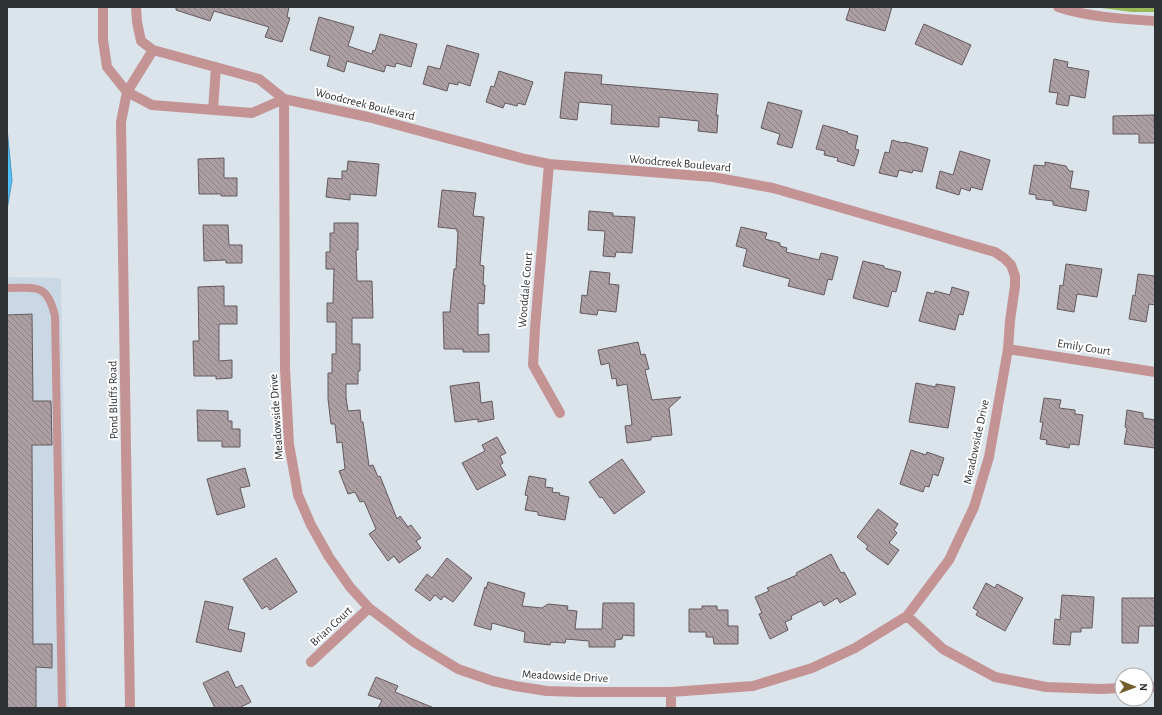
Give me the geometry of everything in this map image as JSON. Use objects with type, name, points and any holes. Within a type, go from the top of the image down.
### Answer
[{"type":"street","points":[[103,7],[103,40],[107,67],[127,92],[152,105],[252,113],[284,99]]},
{"type":"street","points":[[127,92],[153,50],[141,41],[136,22],[136,7]]},
{"type":"street","points":[[1058,7],[1086,14],[1155,21]]},
{"type":"street","name":"Woodcreek Boulevard","points":[[153,50],[259,79],[284,99],[368,117],[525,159],[549,164],[713,176],[773,188],[995,252],[1011,265],[1015,276],[1010,321]]},
{"type":"street","points":[[213,110],[216,67]]},
{"type":"street","name":"Pond Bluffs Road","points":[[127,92],[121,122],[130,708]]},
{"type":"street","name":"Meadowside Drive","points":[[284,99],[285,369],[289,444],[298,495],[311,525],[333,563],[350,587],[369,608],[414,642],[458,669],[493,680],[515,686],[547,691],[582,692],[671,692],[753,686],[812,668],[855,648],[907,616],[949,560],[974,507],[989,457],[1008,348],[1010,321]]},
{"type":"street","name":"Wooddale Court","points":[[549,164],[533,365],[560,413]]},
{"type":"street","name":"Emily Court","points":[[1008,348],[1155,372]]},
{"type":"street","name":"Brian Court","points":[[311,662],[369,608]]},
{"type":"street","points":[[907,616],[943,649],[995,677],[1046,687],[1114,688]]},
{"type":"street","points":[[671,692],[671,708]]},
{"type":"lane","points":[[7,288],[36,288],[46,294],[52,305],[55,316],[62,708]]},
{"type":"shaded area","points":[[7,277],[61,278],[69,708],[7,708]]},
{"type":"green space","points":[[1094,7],[1155,7],[1155,12],[1132,12]]},
{"type":"water","points":[[7,128],[12,180],[7,210]]},
{"type":"building","points":[[176,7],[289,7],[287,17],[290,18],[282,42],[265,37],[269,27],[214,11],[210,21],[176,10]]},
{"type":"building","points":[[850,7],[892,7],[885,31],[846,20]]},
{"type":"building","points":[[319,17],[354,27],[348,46],[372,54],[373,50],[375,51],[380,34],[417,44],[411,67],[396,63],[395,67],[386,65],[384,72],[347,61],[344,72],[327,66],[330,56],[310,50]]},
{"type":"building","points":[[924,24],[971,45],[962,65],[915,44]]},
{"type":"building","points":[[447,45],[479,54],[470,86],[458,82],[458,85],[449,83],[447,91],[423,84],[428,66],[440,69]]},
{"type":"building","points":[[1054,59],[1068,62],[1067,67],[1089,71],[1085,98],[1070,95],[1068,106],[1056,104],[1058,93],[1049,92]]},
{"type":"building","points":[[499,71],[533,82],[525,105],[518,103],[517,106],[505,103],[503,108],[486,102],[491,86],[494,87]]},
{"type":"building","points":[[565,72],[602,75],[601,84],[718,94],[716,115],[718,115],[717,133],[698,131],[699,121],[659,117],[659,127],[611,124],[612,105],[579,102],[577,120],[560,118]]},
{"type":"building","points":[[768,102],[802,111],[792,148],[777,144],[780,134],[761,128]]},
{"type":"building","points":[[1154,115],[1155,143],[1139,143],[1139,134],[1113,134],[1113,116]]},
{"type":"building","points":[[823,125],[858,136],[855,149],[859,150],[854,166],[837,161],[838,158],[824,155],[825,151],[816,149]]},
{"type":"building","points":[[892,140],[928,148],[922,172],[913,170],[912,173],[899,170],[897,177],[879,173],[885,152],[889,153]]},
{"type":"building","points":[[960,151],[990,160],[982,190],[971,187],[970,191],[961,188],[959,195],[936,188],[940,171],[953,175]]},
{"type":"building","points":[[224,158],[224,178],[237,178],[237,196],[199,194],[198,159]]},
{"type":"building","points":[[348,161],[379,164],[376,196],[350,194],[350,200],[326,197],[328,178],[342,179],[342,171],[347,171]]},
{"type":"building","points":[[1045,162],[1066,166],[1069,171],[1073,171],[1070,188],[1089,191],[1086,211],[1053,205],[1053,201],[1036,199],[1036,195],[1029,194],[1034,165],[1045,166]]},
{"type":"building","points":[[442,190],[476,193],[473,216],[484,217],[480,265],[484,266],[483,285],[485,285],[484,304],[478,303],[478,335],[489,334],[489,352],[463,352],[463,349],[444,349],[443,312],[450,312],[454,269],[456,269],[458,232],[457,229],[438,227]]},
{"type":"building","points":[[589,211],[613,213],[613,216],[635,217],[632,253],[616,252],[615,257],[603,256],[605,231],[588,230]]},
{"type":"building","points":[[334,223],[358,223],[358,250],[356,250],[357,281],[372,281],[373,318],[352,318],[352,344],[360,344],[360,371],[358,371],[358,384],[346,384],[346,397],[348,411],[360,410],[369,466],[373,465],[378,477],[380,476],[397,519],[400,516],[408,527],[411,525],[421,538],[416,541],[421,548],[399,563],[394,556],[388,561],[369,534],[376,529],[364,501],[360,502],[355,492],[348,494],[339,471],[345,469],[342,442],[337,443],[335,424],[331,424],[328,399],[328,373],[332,373],[332,354],[336,354],[336,322],[327,322],[327,303],[333,303],[334,269],[326,269],[326,252],[330,252],[330,233],[334,233]]},
{"type":"building","points":[[203,225],[228,225],[229,245],[242,245],[242,263],[226,263],[226,260],[204,261]]},
{"type":"building","points":[[741,227],[767,233],[765,239],[780,243],[780,246],[787,248],[786,252],[819,260],[821,253],[838,257],[832,280],[828,279],[824,295],[788,286],[790,279],[743,266],[747,249],[736,246]]},
{"type":"building","points":[[863,261],[901,272],[896,292],[892,291],[888,307],[853,298]]},
{"type":"building","points":[[1066,264],[1102,269],[1097,297],[1077,294],[1074,312],[1057,309],[1060,285],[1063,286]]},
{"type":"building","points":[[590,271],[610,273],[609,284],[619,285],[616,312],[598,310],[597,315],[580,313],[582,295],[587,296]]},
{"type":"building","points":[[1138,274],[1155,276],[1155,305],[1149,304],[1146,322],[1129,319],[1133,295],[1135,296]]},
{"type":"building","points":[[224,286],[224,306],[237,306],[237,324],[219,324],[219,361],[232,360],[232,378],[216,379],[216,376],[194,376],[193,341],[199,341],[198,287]]},
{"type":"building","points":[[952,287],[969,292],[963,315],[959,314],[955,330],[919,321],[927,292],[934,294],[935,291],[950,295]]},
{"type":"building","points":[[32,314],[33,401],[51,401],[52,445],[32,445],[33,644],[52,644],[52,668],[36,667],[36,708],[7,708],[7,315]]},
{"type":"building","points":[[638,342],[641,355],[645,354],[649,369],[645,370],[652,400],[681,397],[669,408],[672,435],[651,437],[651,440],[627,443],[625,426],[632,425],[627,384],[617,386],[616,378],[612,379],[609,363],[601,365],[598,350]]},
{"type":"building","points":[[479,382],[481,403],[492,401],[494,419],[478,422],[478,419],[455,422],[450,386]]},
{"type":"building","points":[[916,383],[936,387],[936,384],[955,387],[948,428],[909,422]]},
{"type":"building","points":[[1044,398],[1061,400],[1059,408],[1075,410],[1075,414],[1083,415],[1079,445],[1070,444],[1069,448],[1046,444],[1047,440],[1040,439],[1043,422],[1040,422]]},
{"type":"building","points":[[197,410],[228,411],[228,421],[232,421],[232,429],[240,429],[240,447],[222,447],[222,441],[198,441]]},
{"type":"building","points":[[1127,410],[1143,413],[1143,418],[1155,420],[1155,448],[1124,444],[1127,428],[1125,427]]},
{"type":"building","points":[[497,437],[506,453],[500,456],[503,463],[500,465],[506,475],[477,490],[462,463],[485,451],[482,445]]},
{"type":"building","points":[[911,450],[926,455],[927,452],[944,458],[938,476],[933,474],[929,487],[925,486],[923,492],[900,484]]},
{"type":"building","points":[[622,459],[645,492],[614,514],[589,482]]},
{"type":"building","points":[[245,468],[250,486],[240,488],[245,507],[217,515],[207,479]]},
{"type":"building","points":[[529,476],[546,479],[545,487],[553,488],[552,492],[560,493],[559,495],[569,497],[565,520],[538,515],[538,512],[525,510],[528,496],[525,495]]},
{"type":"building","points":[[878,509],[898,524],[894,530],[897,533],[889,543],[899,550],[888,565],[866,549],[868,546],[857,537]]},
{"type":"building","points":[[831,554],[841,573],[844,572],[856,594],[840,603],[837,598],[824,606],[821,601],[791,616],[792,619],[785,622],[788,630],[770,639],[759,614],[762,613],[755,597],[769,591],[767,588],[797,575],[796,573]]},
{"type":"building","points":[[276,558],[297,592],[270,610],[267,606],[262,609],[243,579]]},
{"type":"building","points":[[447,558],[472,578],[453,602],[444,596],[441,600],[435,595],[430,601],[415,590],[427,574],[432,578]]},
{"type":"building","points":[[488,582],[525,593],[522,606],[542,608],[548,604],[568,606],[567,610],[577,611],[575,629],[602,629],[603,603],[634,603],[634,636],[623,635],[622,639],[615,640],[615,647],[589,647],[589,641],[566,639],[565,643],[551,642],[550,645],[524,642],[525,632],[492,623],[491,630],[474,625],[485,587],[486,589]]},
{"type":"building","points":[[986,583],[995,588],[997,584],[1023,598],[1005,631],[976,615],[978,611],[973,608]]},
{"type":"building","points":[[1062,595],[1094,597],[1092,628],[1081,628],[1081,632],[1071,632],[1070,645],[1053,644],[1055,619],[1060,620]]},
{"type":"building","points":[[1122,598],[1155,598],[1155,626],[1139,626],[1138,643],[1122,643]]},
{"type":"building","points":[[205,601],[233,607],[228,629],[245,633],[241,652],[196,642]]},
{"type":"building","points":[[702,606],[717,606],[717,610],[728,610],[728,626],[738,626],[738,644],[714,644],[713,637],[706,637],[706,632],[689,632],[689,609],[702,609]]},
{"type":"building","points":[[228,671],[236,688],[242,685],[251,702],[239,708],[215,708],[203,683]]},
{"type":"building","points":[[376,677],[398,686],[395,692],[434,708],[378,708],[382,700],[368,695]]}]
